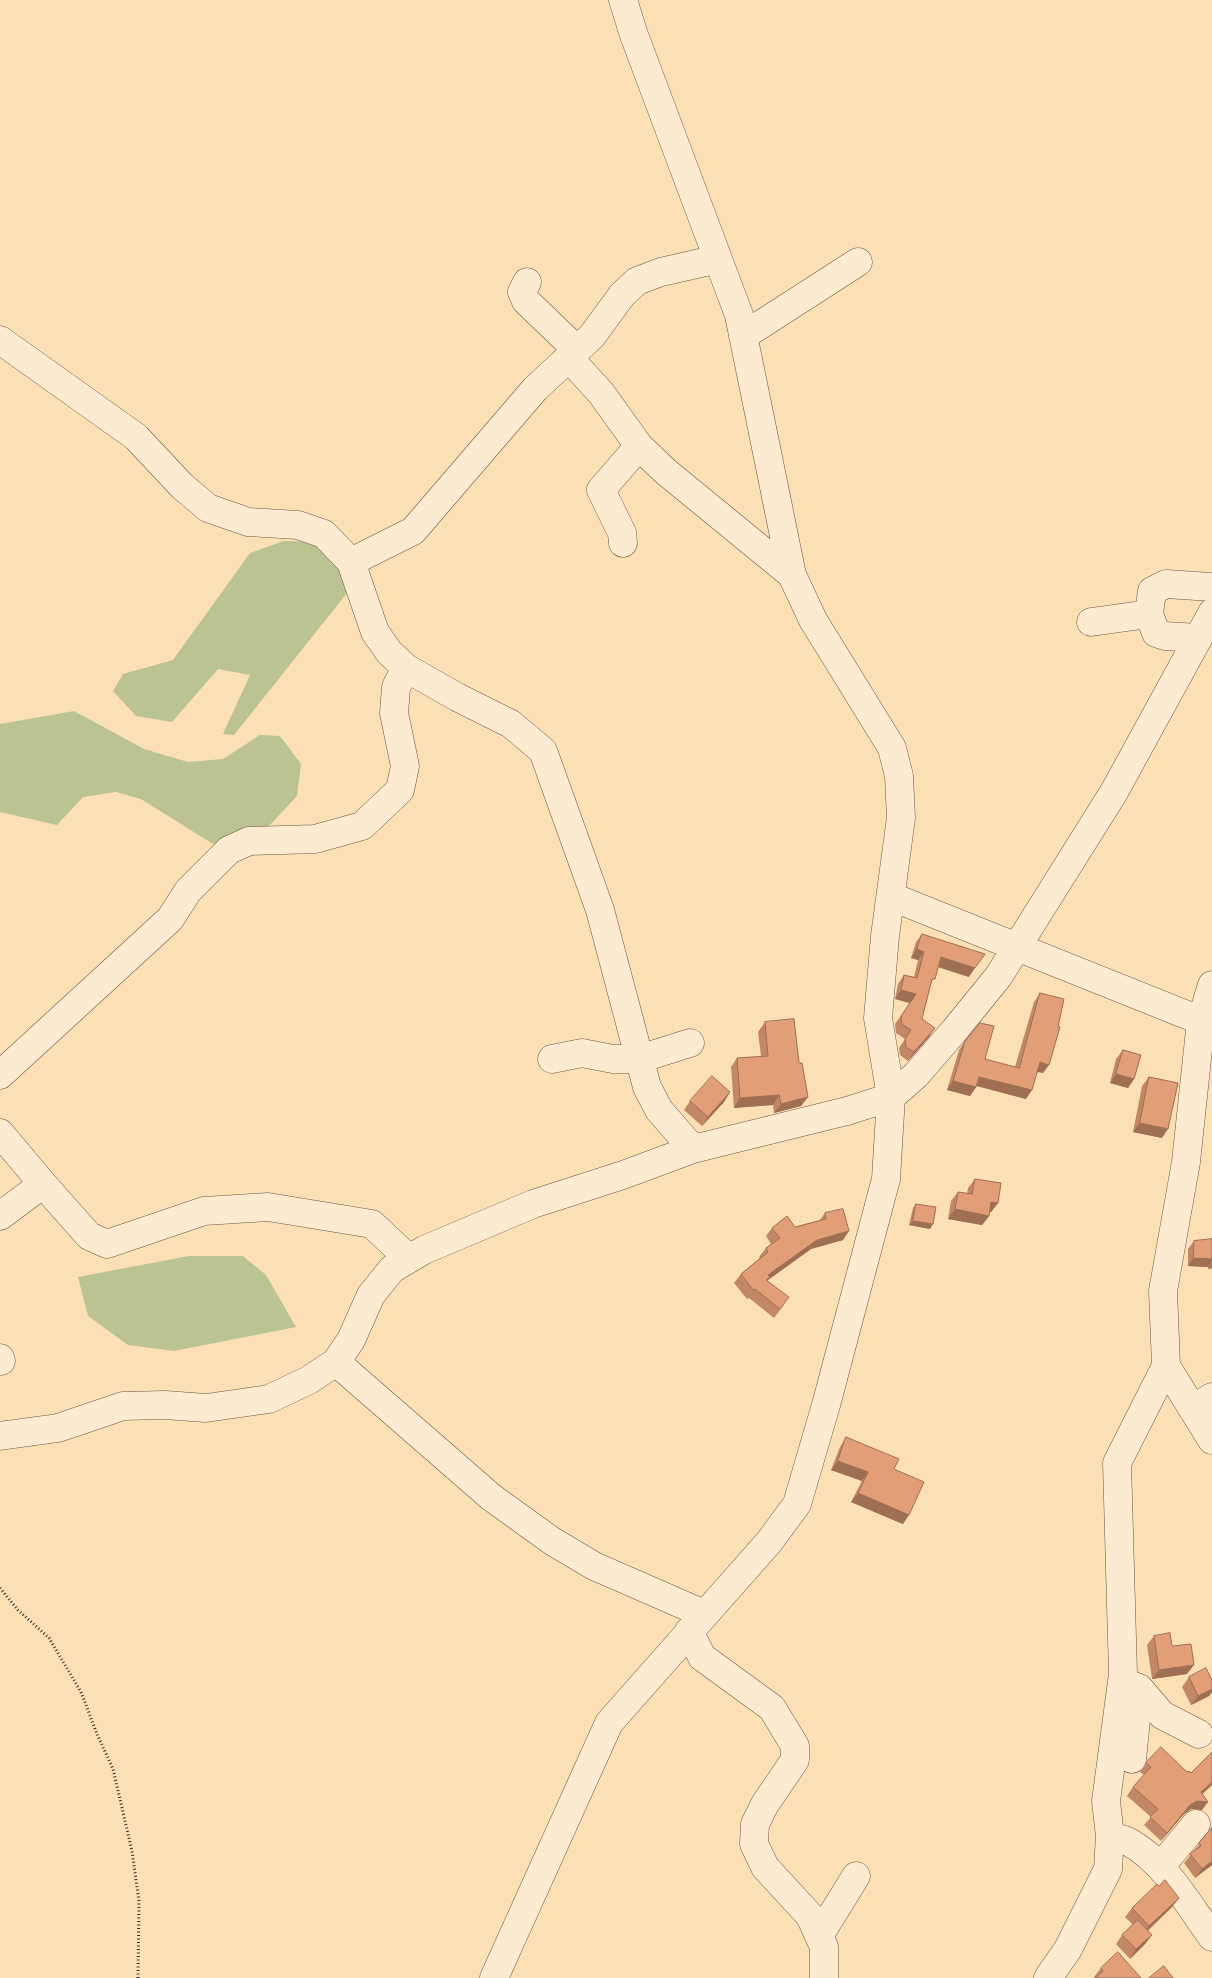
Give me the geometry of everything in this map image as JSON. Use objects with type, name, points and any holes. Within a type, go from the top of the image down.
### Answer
[{"type":"street","points":[[494,1978],[609,1722],[768,1542],[797,1504],[826,1405],[886,1179],[891,1097],[878,1018],[885,936],[892,897],[901,818],[899,776],[892,748],[812,620],[792,575],[739,314],[634,35],[623,0]]},
{"type":"street","points":[[351,562],[413,531],[535,389],[592,336],[622,295],[637,281],[661,272],[718,259]]},
{"type":"street","points":[[743,336],[858,262]]},
{"type":"street","points":[[527,282],[522,292],[526,302],[573,354],[638,446],[665,472],[792,575]]},
{"type":"street","points":[[0,340],[136,437],[182,486],[208,508],[248,522],[298,525],[324,534],[351,562],[375,632],[389,652],[406,668],[457,697],[511,724],[543,751],[600,910],[647,1087],[659,1110],[693,1149]]},
{"type":"street","points":[[622,544],[622,532],[601,490],[638,446]]},
{"type":"street","points":[[1198,638],[1165,636],[1156,633],[1148,614],[1152,591],[1166,584],[1212,587]]},
{"type":"street","points":[[0,1436],[58,1428],[122,1406],[165,1405],[206,1408],[270,1399],[309,1380],[336,1362],[351,1340],[371,1295],[392,1269],[424,1250],[533,1204],[624,1175],[693,1149],[847,1111],[891,1097],[916,1075],[998,977],[1114,792],[1212,613]]},
{"type":"street","points":[[1091,622],[1148,614]]},
{"type":"street","points":[[0,1074],[170,920],[188,891],[229,850],[248,842],[315,839],[362,826],[400,790],[405,766],[394,713],[396,687],[406,668]]},
{"type":"street","points":[[892,897],[1207,1023]]},
{"type":"street","points":[[1199,1734],[1162,1714],[1131,1685],[1123,1674],[1117,1463],[1166,1366],[1163,1291],[1186,1162],[1212,985]]},
{"type":"street","points":[[552,1059],[582,1053],[613,1059],[640,1059],[690,1044]]},
{"type":"street","points":[[0,1133],[89,1236],[107,1244],[204,1211],[268,1208],[372,1224],[409,1259]]},
{"type":"street","points":[[0,1216],[44,1184]]},
{"type":"street","points":[[336,1362],[491,1497],[552,1541],[697,1623]]},
{"type":"street","points":[[1166,1366],[1204,1406],[1212,1440]]},
{"type":"street","points":[[697,1623],[702,1657],[772,1708],[795,1746],[795,1760],[765,1804],[755,1824],[754,1844],[765,1867],[810,1916],[824,1947],[824,1978]]},
{"type":"street","points":[[1131,1685],[1132,1759]]},
{"type":"street","points":[[1048,1978],[1068,1948],[1108,1869],[1110,1836],[1106,1801],[1131,1685]]},
{"type":"street","points":[[1160,1867],[1196,1824]]},
{"type":"street","points":[[1110,1836],[1128,1841],[1151,1857],[1212,1937]]},
{"type":"street","points":[[819,1936],[856,1876]]},
{"type":"path","points":[[0,1588],[18,1610],[49,1638],[81,1692],[113,1769],[132,1850],[139,1901],[138,1978]]},
{"type":"green space","points":[[284,541],[320,542],[341,560],[347,593],[234,735],[223,734],[250,675],[218,669],[172,722],[136,716],[113,691],[123,674],[173,660],[250,553]]},
{"type":"green space","points":[[74,711],[144,749],[188,762],[223,759],[260,735],[280,736],[301,764],[297,796],[267,828],[213,844],[141,799],[116,792],[83,797],[57,825],[0,812],[0,724]]},
{"type":"green space","points":[[189,1256],[243,1256],[266,1275],[296,1327],[174,1351],[128,1345],[88,1316],[78,1277]]},
{"type":"building","points":[[922,934],[985,954],[975,968],[941,957],[935,979],[932,979],[922,1019],[935,1028],[914,1052],[906,1047],[905,1039],[911,1030],[902,1024],[901,1016],[916,994],[901,990],[904,975],[917,978],[924,952],[917,949]]},
{"type":"building","points":[[1040,993],[1064,999],[1058,1027],[1060,1027],[1049,1065],[1040,1062],[1032,1090],[979,1077],[976,1087],[953,1081],[965,1041],[980,1023],[994,1026],[985,1059],[1019,1068]]},
{"type":"building","points":[[794,1019],[799,1063],[802,1063],[808,1097],[781,1104],[779,1095],[740,1098],[737,1058],[768,1056],[765,1022]]},
{"type":"building","points":[[1123,1050],[1141,1055],[1134,1079],[1116,1074]]},
{"type":"building","points":[[712,1076],[730,1092],[708,1117],[690,1101]]},
{"type":"building","points":[[1149,1077],[1178,1083],[1168,1129],[1140,1123]]},
{"type":"building","points":[[975,1179],[1001,1183],[998,1203],[991,1202],[989,1216],[955,1209],[958,1192],[972,1194]]},
{"type":"building","points":[[916,1204],[936,1207],[933,1224],[913,1221]]},
{"type":"building","points":[[843,1209],[849,1231],[817,1240],[768,1275],[770,1277],[766,1280],[789,1297],[780,1309],[755,1289],[753,1290],[741,1274],[768,1252],[766,1248],[780,1238],[772,1228],[787,1216],[795,1227],[826,1219],[825,1213]]},
{"type":"building","points":[[1212,1239],[1212,1259],[1193,1258],[1194,1241]]},
{"type":"building","points":[[846,1437],[899,1459],[894,1469],[924,1482],[909,1515],[858,1493],[868,1472],[838,1461]]},
{"type":"building","points":[[1170,1633],[1172,1646],[1191,1644],[1194,1665],[1159,1670],[1154,1636]]},
{"type":"building","points":[[1206,1668],[1212,1680],[1212,1689],[1198,1696],[1189,1677]]},
{"type":"building","points":[[1161,1747],[1187,1772],[1191,1773],[1212,1752],[1212,1782],[1201,1792],[1208,1802],[1197,1801],[1190,1805],[1167,1833],[1150,1817],[1158,1809],[1133,1787],[1151,1767],[1146,1763]]},
{"type":"building","points":[[1212,1828],[1212,1861],[1202,1869],[1190,1854],[1201,1846],[1199,1843]]},
{"type":"building","points":[[1165,1880],[1179,1898],[1149,1926],[1132,1908],[1157,1884],[1159,1886]]},
{"type":"building","points":[[1138,1920],[1152,1935],[1136,1949],[1122,1935]]},
{"type":"building","points":[[1118,1952],[1141,1978],[1095,1978],[1103,1971],[1101,1968]]},
{"type":"building","points":[[1164,1966],[1173,1978],[1149,1978]]}]
